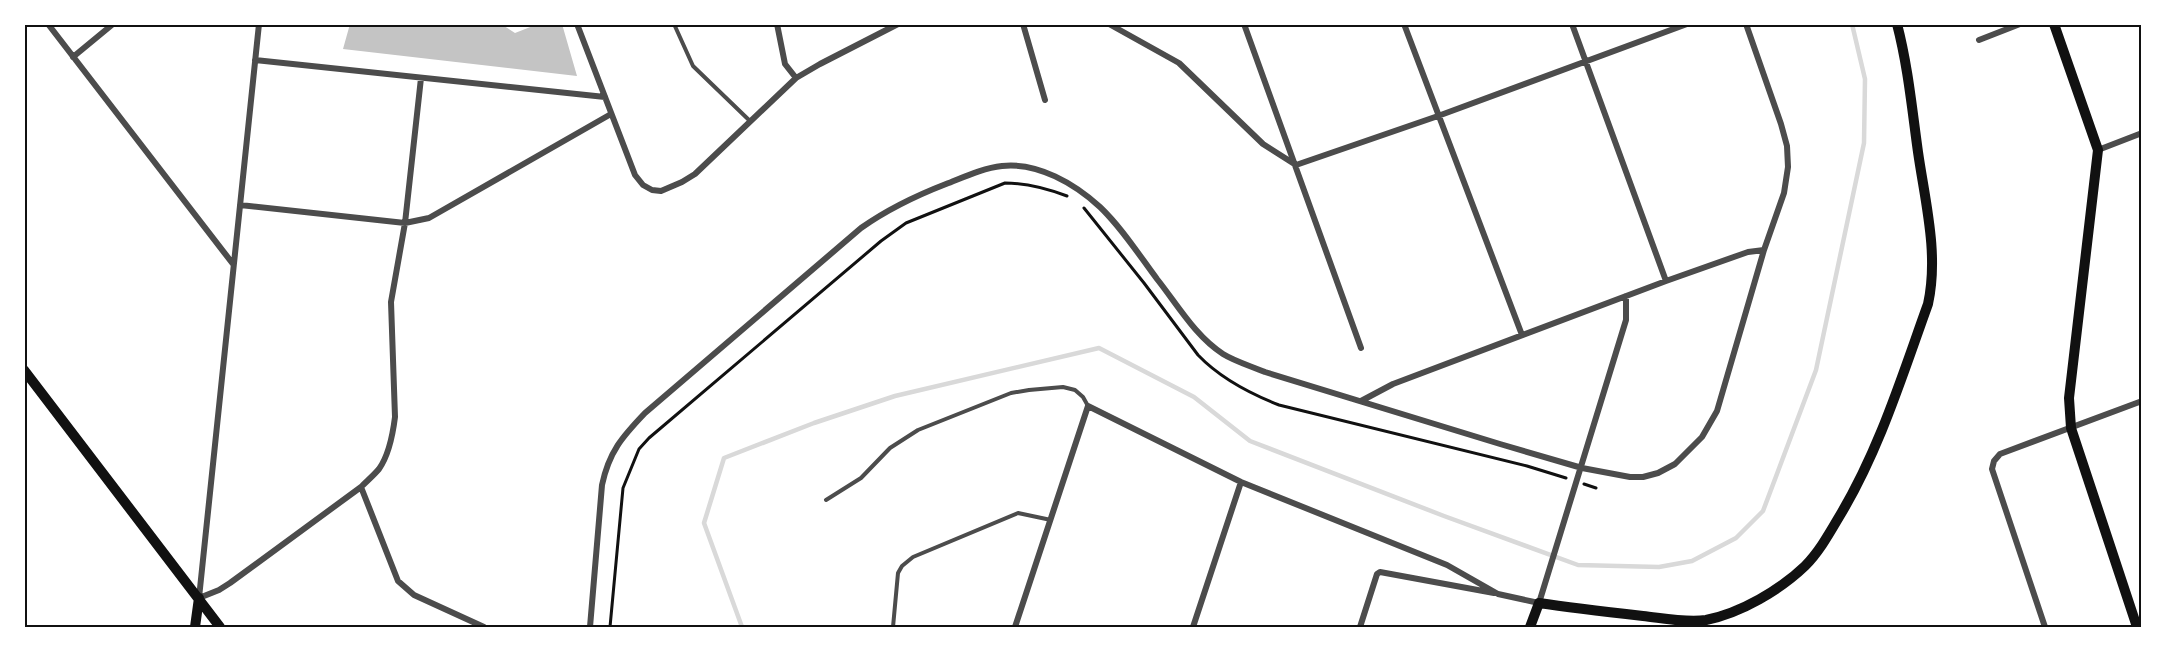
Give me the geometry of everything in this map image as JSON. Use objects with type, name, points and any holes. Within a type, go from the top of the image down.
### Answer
[{"type":"main road","points":[[1530,627],[1539,603],[1703,624],[1748,604],[1780,586],[1805,566],[1820,548],[1855,490],[1872,456],[1929,304],[1933,271],[1930,231],[1908,77],[1897,24]]},
{"type":"main road","points":[[2054,24],[2098,150],[2069,398],[2071,428],[2137,627]]},
{"type":"main road","points":[[24,370],[220,627]]},
{"type":"main road","points":[[195,627],[199,598]]},
{"type":"street","points":[[48,24],[233,264]]},
{"type":"street","points":[[73,57],[113,24]]},
{"type":"street","points":[[259,24],[199,598],[230,583],[361,487],[379,469],[393,431],[395,417],[391,302],[405,223],[421,78]]},
{"type":"street","points":[[577,24],[635,175],[643,185],[652,190],[661,190],[695,174],[796,78],[898,24]]},
{"type":"street","points":[[777,24],[785,64],[796,78]]},
{"type":"street","points":[[1023,24],[1045,100]]},
{"type":"street","points":[[1109,24],[1179,63],[1263,144],[1296,165]]},
{"type":"street","points":[[1244,24],[1361,348]]},
{"type":"street","points":[[1404,24],[1522,335]]},
{"type":"street","points":[[1572,24],[1666,281]]},
{"type":"street","points":[[1296,165],[1438,116],[1687,24]]},
{"type":"street","points":[[590,627],[602,485],[609,458],[625,434],[645,413],[861,228],[890,208],[909,199],[976,173],[1003,166],[1023,167],[1052,175],[1070,184],[1102,208],[1196,330],[1222,353],[1265,372],[1582,468],[1630,477],[1643,477],[1658,473],[1675,464],[1702,437],[1718,411],[1764,250],[1784,194],[1788,167],[1786,146],[1781,124],[1746,24]]},
{"type":"street","points":[[1979,40],[2020,24]]},
{"type":"street","points":[[255,60],[605,97]]},
{"type":"street","points":[[240,205],[405,223],[429,218],[611,114]]},
{"type":"street","points":[[2098,150],[2142,133]]},
{"type":"street","points":[[1361,401],[1393,384],[1666,281],[1748,252],[1764,250]]},
{"type":"street","points":[[1360,627],[1377,574],[1380,572],[1539,603],[1626,320],[1626,296]]},
{"type":"street","points":[[2045,627],[1992,469],[1994,461],[2000,454],[2142,401]]},
{"type":"street","points":[[1016,627],[1088,406],[1240,482],[1447,565],[1498,594]]},
{"type":"street","points":[[1193,627],[1240,482]]},
{"type":"street","points":[[361,487],[398,580],[414,595],[484,627]]},
{"type":"lane","points":[[674,24],[693,66],[750,121]]},
{"type":"lane","points":[[826,500],[861,478],[890,448],[918,430],[1011,393],[1063,387],[1075,390],[1088,406]]},
{"type":"lane","points":[[893,627],[898,573],[902,566],[913,557],[1018,513],[1051,520]]},
{"type":"path","points":[[610,627],[623,488],[639,449],[649,438],[880,241],[906,223],[1005,183],[1048,189],[1069,197]]},
{"type":"path","points":[[1081,205],[1207,365],[1260,398],[1280,405],[1527,466],[1596,488]]},
{"type":"building","points":[[350,24],[501,24],[515,33],[538,24],[562,24],[577,76],[343,49]]},
{"type":"waterway","points":[[742,627],[704,523],[724,458],[814,423],[895,396],[1099,348],[1194,397],[1250,441],[1578,565],[1659,567],[1692,561],[1736,538],[1763,511],[1816,370],[1864,143],[1865,79],[1852,24]]}]
